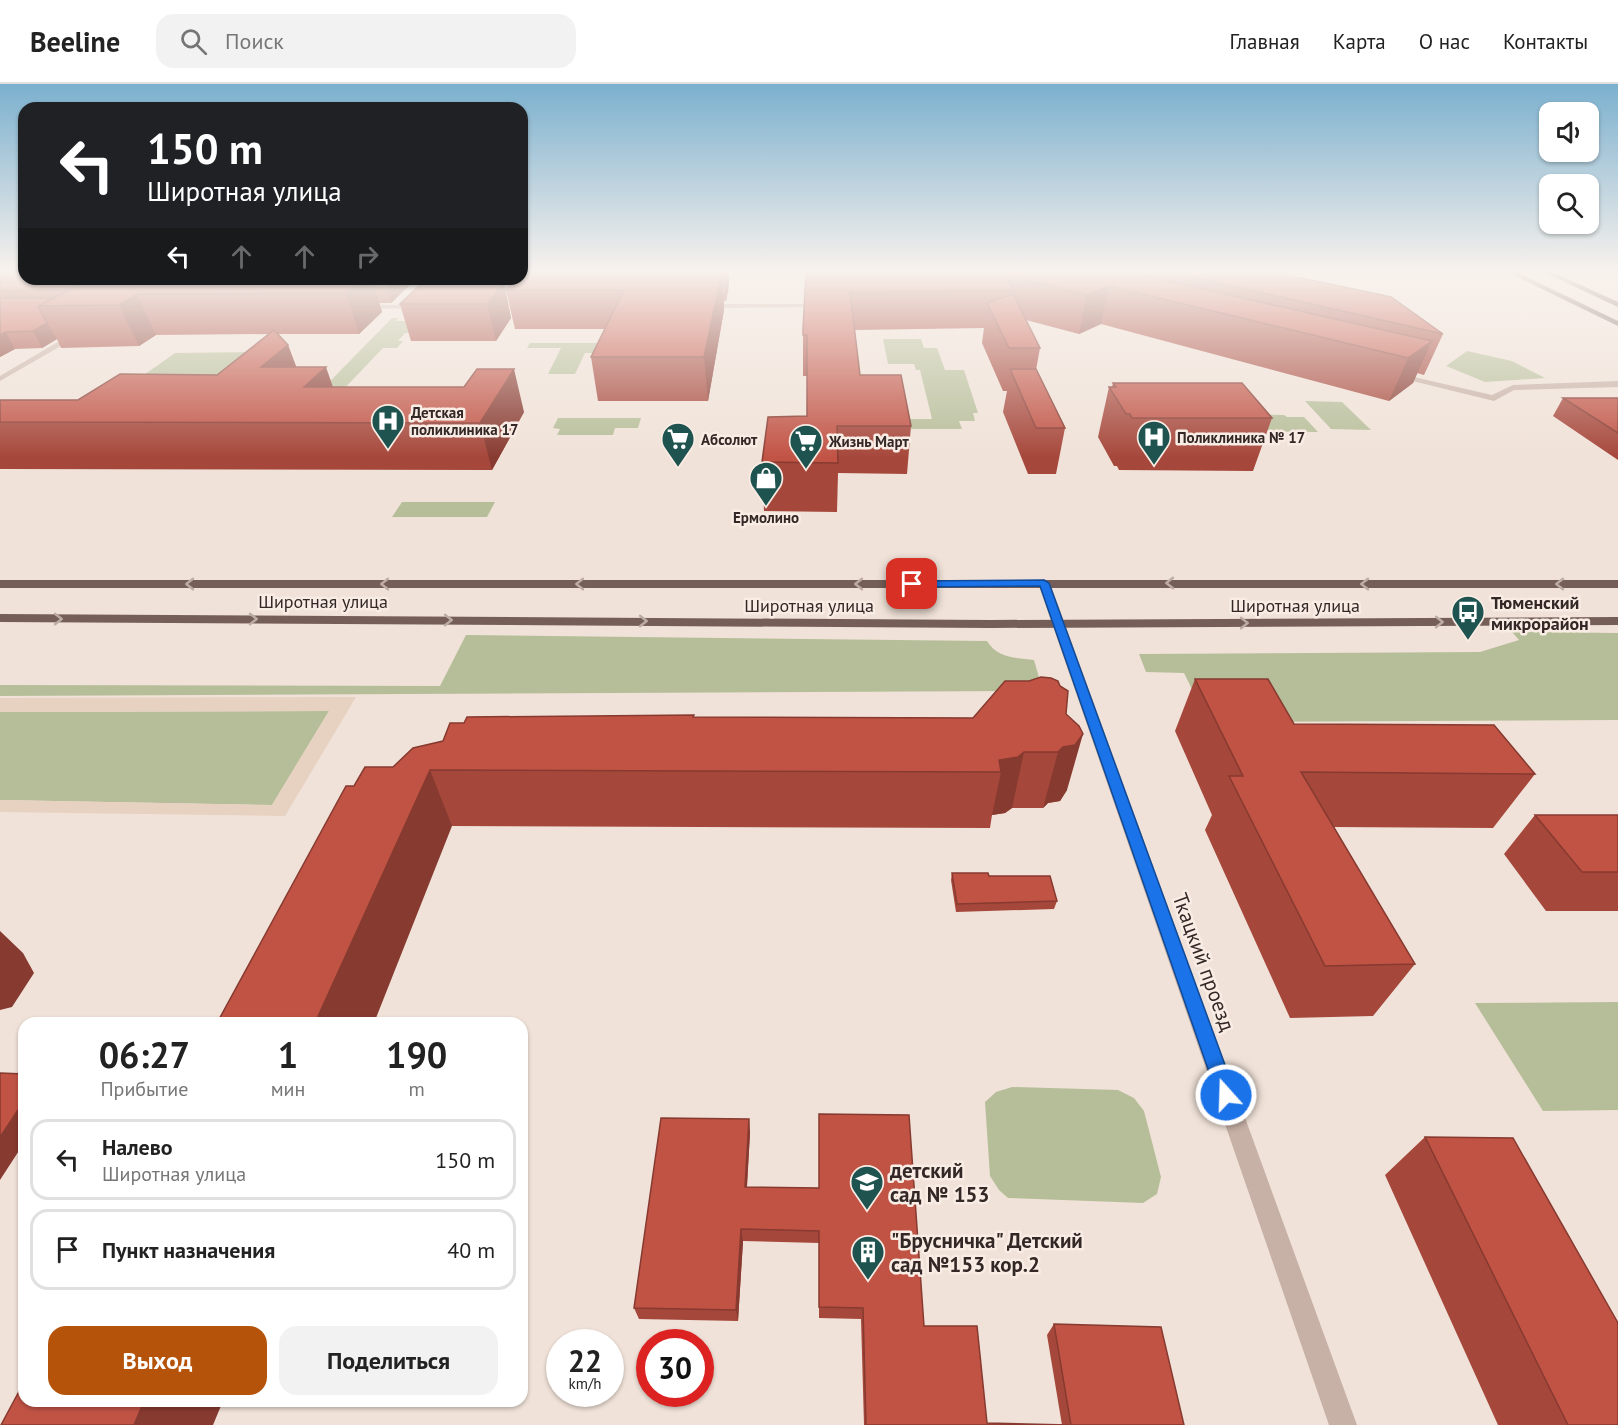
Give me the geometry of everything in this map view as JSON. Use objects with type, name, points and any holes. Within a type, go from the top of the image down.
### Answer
[{"type":"main road","name":"Широтная улица","points":[[0,584],[1618,584]]},
{"type":"main road","name":"Широтная улица","points":[[0,618],[1059,624],[1618,621]]},
{"type":"street","points":[[0,379],[79,333]]},
{"type":"street","points":[[1391,373],[1494,398],[1513,388],[1618,384]]},
{"type":"street","name":"Ткацкий проезд","points":[[1044,583],[1343,1425]]},
{"type":"green space","points":[[378,333],[413,333],[405,333],[398,341],[403,341],[397,348],[383,348],[339,394],[285,427]]},
{"type":"green space","points":[[883,339],[921,339],[924,348],[937,348],[945,370],[964,370],[978,413],[973,413],[975,421],[959,421],[962,429],[899,429],[898,419],[932,419],[920,370],[916,370],[914,364],[888,364]]},
{"type":"green space","points":[[530,343],[634,343],[630,353],[585,353],[575,374],[548,374],[561,348],[527,348]]},
{"type":"green space","points":[[1467,351],[1512,361],[1545,378],[1485,382],[1446,366]]},
{"type":"green space","points":[[259,352],[203,398],[110,399],[175,353]]},
{"type":"green space","points":[[1305,401],[1342,402],[1371,430],[1331,429]]},
{"type":"green space","points":[[1223,414],[1304,417],[1318,432],[1236,431]]},
{"type":"green space","points":[[558,418],[641,418],[638,428],[615,428],[613,435],[557,435],[560,429],[553,428]]},
{"type":"green space","points":[[402,502],[495,502],[487,517],[392,517]]},
{"type":"green space","points":[[1512,632],[1618,633],[1618,720],[1208,722],[1184,673],[1146,672],[1139,654],[1480,652],[1519,640]]},
{"type":"green space","points":[[466,635],[987,641],[991,647],[1002,654],[1034,660],[1043,691],[0,696],[0,685],[440,686]]},
{"type":"green space","points":[[329,711],[272,805],[0,800],[0,712]]},
{"type":"green space","points":[[1618,1002],[1618,1110],[1543,1111],[1475,1003]]},
{"type":"green space","points":[[1012,1087],[1118,1090],[1134,1098],[1144,1111],[1161,1177],[1157,1194],[1143,1203],[1008,1198],[999,1190],[990,1176],[985,1102],[996,1092]]},
{"type":"shaded area","points":[[356,697],[285,816],[0,812],[0,800],[272,805],[329,711],[0,712],[0,698]]},
{"type":"building","points":[[271,333],[276,333],[288,345],[261,367],[326,367],[304,387],[464,387],[477,369],[514,369],[480,423],[0,422],[0,400],[78,400],[120,374],[217,375]]},
{"type":"building","points":[[603,333],[709,333],[704,357],[591,357]]},
{"type":"building","points":[[803,333],[855,333],[860,375],[901,375],[911,426],[837,426],[838,463],[762,462],[768,417],[807,416],[807,335],[803,335]]},
{"type":"building","points":[[1001,333],[1032,333],[1040,348],[1009,348]]},
{"type":"building","points":[[1302,333],[1395,333],[1432,341],[1408,358]]},
{"type":"building","points":[[1010,369],[1036,369],[1065,428],[1036,428]]},
{"type":"building","points":[[1113,383],[1242,383],[1272,418],[1132,418],[1130,414],[1126,414],[1109,387],[1116,387]]},
{"type":"building","points":[[1563,398],[1618,398],[1618,433]]},
{"type":"building","points":[[1041,677],[1058,681],[1060,686],[1068,691],[1066,714],[1079,726],[1083,734],[1075,745],[1063,747],[1058,752],[1024,752],[1018,757],[999,760],[1001,772],[430,770],[318,1017],[220,1017],[346,786],[354,786],[365,767],[393,767],[413,748],[443,741],[450,723],[464,723],[467,717],[694,715],[693,717],[973,718],[1005,681],[1029,681]]},
{"type":"building","points":[[1195,679],[1268,679],[1294,724],[1494,725],[1535,774],[1301,772],[1415,964],[1325,966],[1229,776],[1243,776]]},
{"type":"building","points":[[1535,815],[1618,815],[1618,872],[1582,872]]},
{"type":"building","points":[[952,873],[988,873],[989,876],[1050,876],[1057,901],[957,904]]},
{"type":"building","points":[[0,1073],[18,1074],[18,1110],[0,1137]]},
{"type":"building","name":"\"Брусничка\" Детский сад №153 кор.2","points":[[819,1114],[909,1115],[924,1326],[977,1326],[987,1423],[1069,1425],[866,1425],[863,1308],[819,1307],[819,1231],[741,1229],[736,1310],[634,1308],[661,1118],[749,1119],[745,1187],[819,1188]]},
{"type":"building","points":[[1425,1137],[1513,1138],[1618,1323],[1618,1425],[1568,1425]]},
{"type":"building","points":[[1054,1324],[1161,1327],[1184,1425],[1071,1425]]},
{"type":"building","points":[[18,1393],[18,1407],[142,1407],[134,1425],[1,1425]]},
{"type":"place","name":"Детская поликлиника 17","points":[[388,450]]},
{"type":"place","name":"Поликлиника № 17","points":[[1154,466]]},
{"type":"place","name":"Абсолют","points":[[678,468]]},
{"type":"place","name":"Жизнь Март","points":[[806,470]]},
{"type":"place","name":"Ермолино","points":[[766,507]]},
{"type":"place","name":"Тюменский микрорайон","points":[[1468,641]]},
{"type":"place","name":"детский сад № 153","points":[[867,1211]]},
{"type":"place","name":"\"Брусничка\" Детский сад №153 кор.2","points":[[868,1281]]},
{"type":"route","points":[[912,584],[1044,583],[1226,1095]]}]
